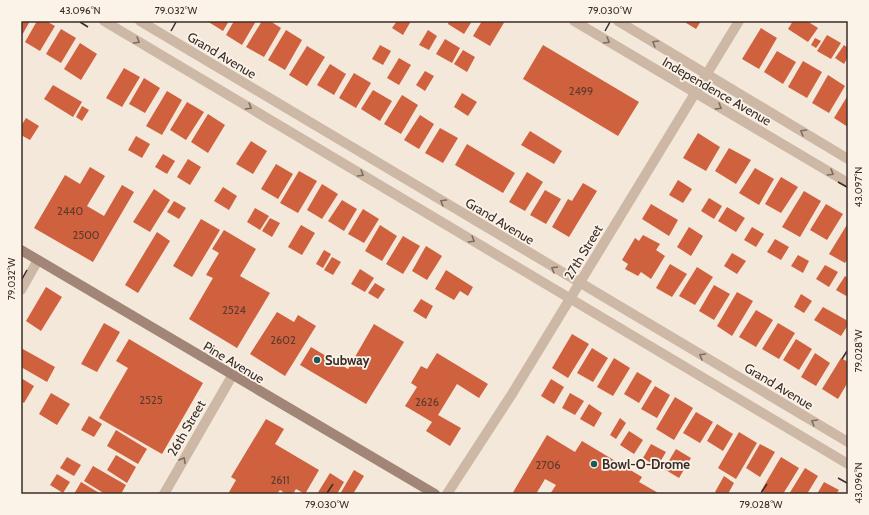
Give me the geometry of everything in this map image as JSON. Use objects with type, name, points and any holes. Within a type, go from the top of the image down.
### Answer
[{"type":"main road","name":"Pine Avenue","points":[[21,250],[232,376],[435,494]]},
{"type":"street","points":[[104,21],[848,464]]},
{"type":"street","name":"Grand Avenue","points":[[140,21],[848,442]]},
{"type":"street","name":"Independence Avenue","points":[[574,21],[848,183]]},
{"type":"street","name":"Independence Avenue","points":[[618,21],[848,159]]},
{"type":"street","name":"27th Street","points":[[447,494],[512,394],[739,21]]},
{"type":"street","points":[[21,290],[38,260]]},
{"type":"street","name":"26th Street","points":[[164,494],[232,376]]},
{"type":"building","points":[[21,21],[30,21],[21,37]]},
{"type":"building","points":[[37,21],[46,21],[55,26],[40,51],[25,42]]},
{"type":"building","points":[[207,21],[229,21],[223,31]]},
{"type":"building","points":[[234,21],[256,21],[242,45],[226,35]]},
{"type":"building","points":[[262,21],[270,21],[281,28],[264,57],[246,47]]},
{"type":"building","points":[[397,21],[411,21],[403,35],[392,28]]},
{"type":"building","points":[[449,21],[472,21],[464,34],[448,24]]},
{"type":"building","points":[[482,21],[505,21],[490,46],[473,36]]},
{"type":"building","points":[[683,21],[701,21],[696,29]]},
{"type":"building","points":[[793,21],[807,21],[818,28],[808,42],[788,29]]},
{"type":"building","points":[[761,28],[777,38],[759,69],[742,59]]},
{"type":"building","points":[[61,29],[76,38],[61,63],[46,54]]},
{"type":"building","points":[[286,30],[302,40],[285,70],[268,60]]},
{"type":"building","points":[[428,30],[437,36],[429,50],[419,45]]},
{"type":"building","points":[[827,35],[841,43],[831,59],[817,51]]},
{"type":"building","points":[[815,38],[821,41],[816,48],[811,45]]},
{"type":"building","points":[[445,39],[460,48],[452,63],[436,54]]},
{"type":"building","points":[[80,43],[97,54],[81,80],[64,69]]},
{"type":"building","points":[[380,45],[391,51],[383,65],[372,59]]},
{"type":"building","points":[[543,45],[639,102],[618,136],[523,79]]},
{"type":"building","points":[[844,45],[848,48],[848,57],[844,64],[835,58]]},
{"type":"building","points":[[307,46],[325,57],[307,86],[289,75]]},
{"type":"building","points":[[463,50],[475,57],[467,72],[454,64]]},
{"type":"building","points":[[777,51],[796,62],[783,84],[764,72]]},
{"type":"building","points":[[399,58],[411,65],[399,85],[387,78]]},
{"type":"building","points":[[803,61],[822,72],[807,98],[788,87]]},
{"type":"building","points":[[330,64],[346,74],[334,95],[317,85]]},
{"type":"building","points":[[124,68],[140,77],[122,107],[106,98]]},
{"type":"building","points":[[425,71],[434,76],[425,91],[416,85]]},
{"type":"building","points":[[354,73],[371,83],[356,108],[339,98]]},
{"type":"building","points":[[828,75],[845,86],[829,113],[812,103]]},
{"type":"building","points":[[144,78],[160,88],[145,113],[129,104]]},
{"type":"building","points":[[53,85],[82,102],[73,117],[44,99]]},
{"type":"building","points":[[373,90],[392,101],[380,121],[361,109]]},
{"type":"building","points":[[167,91],[182,100],[162,135],[146,126]]},
{"type":"building","points":[[462,93],[477,102],[468,116],[454,107]]},
{"type":"building","points":[[402,95],[418,105],[401,134],[384,124]]},
{"type":"building","points":[[848,95],[848,127],[834,118]]},
{"type":"building","points":[[187,102],[204,112],[186,140],[170,130]]},
{"type":"building","points":[[82,106],[89,110],[82,121],[76,117]]},
{"type":"building","points":[[208,114],[225,125],[208,153],[191,142]]},
{"type":"building","points":[[420,115],[434,124],[419,149],[404,140]]},
{"type":"building","points":[[26,118],[39,126],[30,140],[21,135],[21,126]]},
{"type":"building","points":[[440,128],[458,138],[443,163],[425,153]]},
{"type":"building","points":[[530,131],[562,151],[554,164],[521,145]]},
{"type":"building","points":[[698,133],[720,147],[706,171],[683,158]]},
{"type":"building","points":[[136,136],[150,144],[142,158],[128,150]]},
{"type":"building","points":[[251,141],[267,151],[253,174],[236,164]]},
{"type":"building","points":[[467,144],[515,173],[503,193],[455,165]]},
{"type":"building","points":[[729,148],[751,160],[736,184],[715,171]]},
{"type":"building","points":[[163,154],[175,161],[167,174],[155,167]]},
{"type":"building","points":[[188,159],[201,167],[190,185],[177,177]]},
{"type":"building","points":[[276,164],[293,174],[278,199],[261,189]]},
{"type":"building","points":[[90,167],[105,176],[87,206],[104,216],[122,185],[134,192],[93,262],[34,228],[65,175],[80,184]]},
{"type":"building","points":[[755,168],[774,179],[759,205],[739,193]]},
{"type":"building","points":[[299,171],[317,181],[298,213],[280,203]]},
{"type":"building","points":[[527,172],[543,182],[525,211],[509,202]]},
{"type":"building","points":[[781,177],[798,187],[781,213],[765,204]]},
{"type":"building","points":[[678,180],[692,189],[683,203],[669,195]]},
{"type":"building","points":[[583,183],[597,191],[569,237],[552,227],[568,199],[572,201]]},
{"type":"building","points":[[322,184],[338,194],[322,219],[307,210]]},
{"type":"building","points":[[223,187],[237,196],[229,210],[214,201]]},
{"type":"building","points":[[154,189],[170,200],[150,232],[133,222]]},
{"type":"building","points":[[545,190],[561,199],[546,224],[530,215]]},
{"type":"building","points":[[804,191],[821,201],[800,237],[782,227]]},
{"type":"building","points":[[709,198],[722,206],[714,219],[701,211]]},
{"type":"building","points":[[342,200],[357,209],[344,231],[328,221]]},
{"type":"building","points":[[174,201],[186,208],[179,219],[167,212]]},
{"type":"building","points":[[651,204],[678,220],[669,236],[642,219]]},
{"type":"building","points":[[826,204],[843,214],[827,240],[810,230]]},
{"type":"building","points":[[727,207],[745,218],[736,232],[718,221]]},
{"type":"building","points":[[255,208],[269,216],[260,230],[247,222]]},
{"type":"building","points":[[363,209],[379,219],[364,243],[348,234]]},
{"type":"building","points":[[270,218],[280,223],[272,237],[262,231]]},
{"type":"building","points":[[201,219],[220,230],[192,277],[173,266]]},
{"type":"building","points":[[848,223],[848,258],[845,263],[829,254]]},
{"type":"building","points":[[301,225],[315,233],[302,255],[288,247]]},
{"type":"building","points":[[380,225],[397,236],[382,261],[365,251]]},
{"type":"building","points":[[689,227],[703,236],[691,256],[677,247]]},
{"type":"building","points":[[752,227],[764,234],[756,247],[744,240]]},
{"type":"building","points":[[224,230],[256,249],[240,276],[270,293],[237,348],[189,319],[213,278],[206,275],[219,253],[212,249]]},
{"type":"building","points":[[157,232],[170,241],[138,293],[125,285]]},
{"type":"building","points":[[643,235],[660,244],[656,250],[665,256],[651,279],[641,272],[638,276],[625,269],[628,264],[622,260],[635,238],[639,241]]},
{"type":"building","points":[[403,236],[420,246],[403,274],[386,264]]},
{"type":"building","points":[[775,239],[789,247],[781,260],[767,252]]},
{"type":"building","points":[[426,246],[442,256],[427,280],[412,271]]},
{"type":"building","points":[[324,250],[331,254],[323,268],[316,264]]},
{"type":"building","points":[[732,253],[746,261],[737,274],[724,266]]},
{"type":"building","points":[[798,255],[809,261],[803,273],[791,266]]},
{"type":"building","points":[[332,257],[341,262],[333,275],[324,270]]},
{"type":"building","points":[[670,264],[687,274],[672,297],[656,288]]},
{"type":"building","points":[[825,265],[838,272],[829,287],[816,279]]},
{"type":"building","points":[[697,267],[713,277],[695,305],[679,296]]},
{"type":"building","points":[[360,269],[374,278],[365,292],[351,284]]},
{"type":"building","points":[[446,270],[473,287],[468,296],[460,291],[454,300],[435,289]]},
{"type":"building","points":[[845,276],[848,278],[848,297],[836,290]]},
{"type":"building","points":[[375,283],[385,289],[378,299],[368,293]]},
{"type":"building","points":[[714,285],[730,294],[714,320],[699,311]]},
{"type":"building","points":[[46,287],[62,297],[41,331],[26,321]]},
{"type":"building","points":[[737,292],[753,301],[732,336],[717,326]]},
{"type":"building","points":[[801,294],[812,301],[804,313],[794,307]]},
{"type":"building","points":[[421,299],[433,306],[426,319],[413,311]]},
{"type":"building","points":[[823,307],[848,321],[848,325],[841,336],[814,320]]},
{"type":"building","points":[[756,310],[773,320],[756,347],[739,337]]},
{"type":"building","points":[[277,312],[294,322],[298,315],[316,326],[285,376],[250,354]]},
{"type":"building","points":[[104,323],[120,332],[97,372],[81,364]]},
{"type":"building","points":[[778,323],[795,333],[779,359],[762,349]]},
{"type":"building","points":[[374,324],[404,342],[366,404],[300,365],[311,347],[348,369]]},
{"type":"building","points":[[572,334],[589,344],[568,378],[552,368]]},
{"type":"building","points":[[129,339],[203,383],[162,454],[99,418],[128,368],[116,361]]},
{"type":"building","points":[[796,339],[812,349],[799,370],[783,360]]},
{"type":"building","points":[[21,348],[55,367],[47,382],[21,367]]},
{"type":"building","points":[[592,348],[608,358],[593,382],[577,373]]},
{"type":"building","points":[[437,353],[488,384],[479,398],[457,384],[438,415],[461,428],[450,446],[426,431],[432,422],[405,406],[417,387],[411,383],[421,366],[427,369]]},
{"type":"building","points":[[815,353],[830,363],[816,386],[801,377]]},
{"type":"building","points":[[614,358],[630,368],[613,396],[597,387]]},
{"type":"building","points":[[841,358],[848,362],[848,382],[838,399],[822,389]]},
{"type":"building","points":[[637,372],[652,381],[639,403],[624,394]]},
{"type":"building","points":[[21,378],[34,386],[24,403],[21,401]]},
{"type":"building","points":[[551,379],[564,387],[554,404],[541,396]]},
{"type":"building","points":[[655,386],[670,395],[657,418],[641,409]]},
{"type":"building","points":[[51,393],[70,404],[57,425],[39,414]]},
{"type":"building","points":[[570,393],[584,401],[575,415],[562,408]]},
{"type":"building","points":[[675,397],[693,408],[674,440],[656,429]]},
{"type":"building","points":[[589,404],[602,413],[594,427],[580,419]]},
{"type":"building","points":[[696,412],[713,422],[700,443],[683,433]]},
{"type":"building","points":[[89,416],[102,424],[94,437],[81,430]]},
{"type":"building","points":[[620,418],[626,423],[616,439],[610,435]]},
{"type":"building","points":[[266,419],[284,429],[275,444],[319,470],[305,494],[296,489],[293,494],[286,494],[280,490],[277,494],[228,494],[236,480],[231,477]]},
{"type":"building","points":[[717,424],[733,434],[723,451],[707,441]]},
{"type":"building","points":[[116,430],[147,449],[138,464],[107,446]]},
{"type":"building","points":[[629,431],[643,440],[634,454],[620,445]]},
{"type":"building","points":[[739,432],[757,443],[736,479],[718,468]]},
{"type":"building","points":[[547,435],[575,452],[582,441],[642,477],[639,482],[660,494],[550,494],[556,485],[545,479],[536,494],[512,494]]},
{"type":"building","points":[[651,444],[666,452],[657,467],[643,458]]},
{"type":"building","points":[[760,444],[775,452],[760,477],[746,468]]},
{"type":"building","points":[[676,449],[691,458],[679,478],[664,469]]},
{"type":"building","points":[[116,455],[136,467],[127,483],[107,470]]},
{"type":"building","points":[[67,457],[81,465],[74,476],[60,468]]},
{"type":"building","points":[[781,457],[799,468],[783,494],[767,494],[761,491]]},
{"type":"building","points":[[93,466],[126,485],[121,494],[105,494],[84,481]]},
{"type":"building","points":[[805,468],[818,476],[807,494],[789,494]]},
{"type":"building","points":[[354,470],[364,476],[353,494],[340,494]]},
{"type":"building","points":[[330,473],[344,482],[337,494],[317,494]]},
{"type":"building","points":[[57,474],[70,482],[63,493],[50,485]]},
{"type":"building","points":[[724,476],[734,483],[728,494],[719,494],[715,492]]},
{"type":"building","points":[[81,482],[101,494],[74,494]]},
{"type":"building","points":[[824,482],[839,490],[836,494],[817,494]]},
{"type":"place","name":"Subway","points":[[317,360]]},
{"type":"place","name":"Bowl-O-Drome","points":[[594,464]]}]
